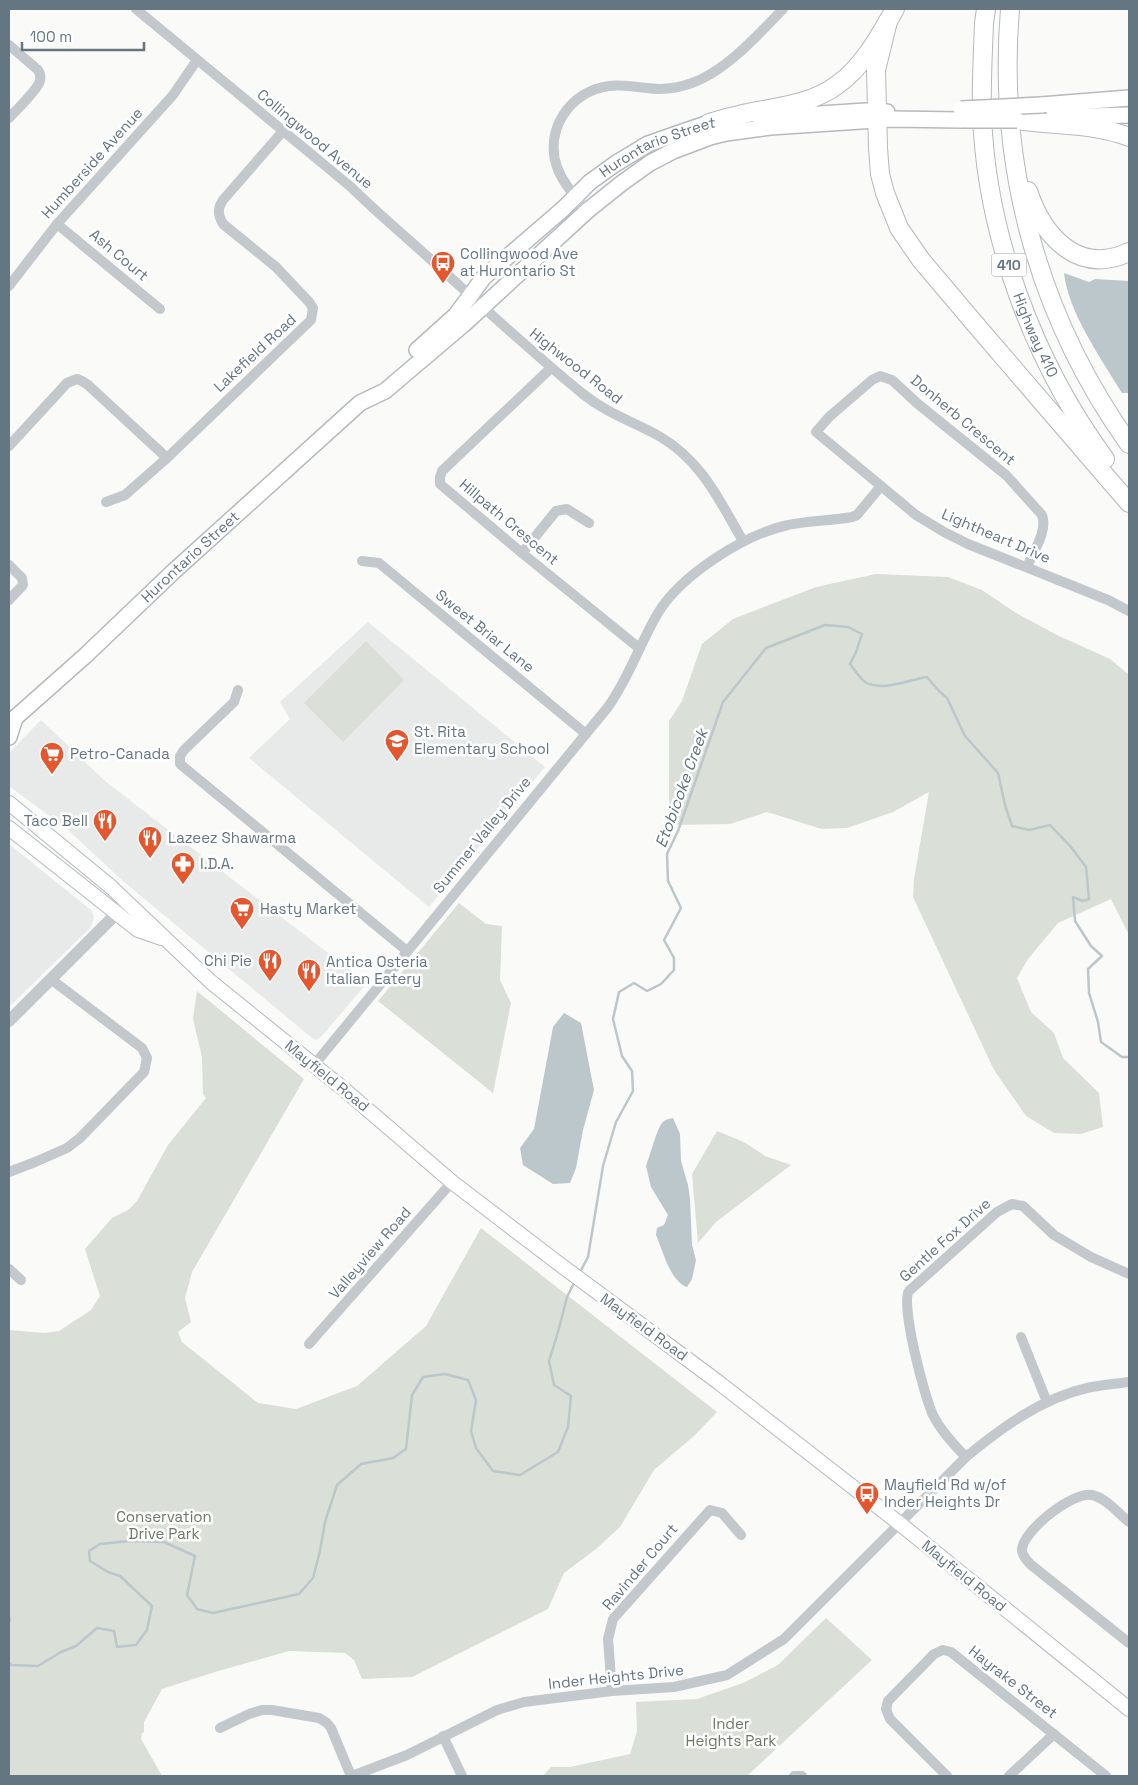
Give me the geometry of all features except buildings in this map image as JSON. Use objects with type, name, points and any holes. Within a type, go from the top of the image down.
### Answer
[{"type":"highway","name":"Highway 410","points":[[986,9],[982,115],[986,160],[994,207],[1006,257],[1022,307],[1040,351],[1066,402],[1129,492]]},
{"type":"highway","name":"Highway 410","points":[[1010,9],[1007,46],[1007,93],[1017,181],[1037,262],[1062,329],[1089,381],[1129,444]]},
{"type":"highway","points":[[892,15],[876,70],[877,116],[880,174],[885,193],[899,228],[921,260],[1129,503]]},
{"type":"highway","points":[[709,123],[803,102],[837,86],[857,67],[892,15]]},
{"type":"highway","points":[[1007,93],[1018,153],[1027,188],[1034,207],[1046,229],[1062,246],[1083,256],[1096,259],[1111,258],[1129,252]]},
{"type":"highway","points":[[1017,120],[1042,116],[1113,131],[1129,137]]},
{"type":"main road","name":"Hurontario Street","points":[[1042,116],[1129,98]]},
{"type":"main road","name":"Hurontario Street","points":[[961,115],[1017,120]]},
{"type":"main road","name":"Hurontario Street","points":[[368,400],[379,385],[456,315],[484,277],[590,182],[648,144],[709,123],[782,116],[877,116],[891,119],[961,115],[1129,116]]},
{"type":"main road","name":"Hurontario Street","points":[[9,737],[12,719],[86,655],[173,572],[321,438],[360,403],[386,391],[622,182],[650,163],[673,151],[710,137],[770,127],[877,116]]},
{"type":"main road","name":"Mayfield Road","points":[[9,803],[111,887],[211,982],[314,1065],[452,1182],[718,1382],[899,1523],[1129,1709]]},
{"type":"main road","name":"Mayfield Road","points":[[9,828],[138,930],[165,939]]},
{"type":"street","name":"Collingwood Avenue","points":[[136,9],[350,187],[470,296]]},
{"type":"street","points":[[587,211],[560,175],[554,152],[558,124],[573,102],[589,91],[604,87],[618,86],[649,89],[668,88],[692,83],[718,70],[783,9]]},
{"type":"street","points":[[9,45],[38,70],[40,74],[40,81],[36,88],[9,118]]},
{"type":"street","name":"Humberside Avenue","points":[[9,286],[57,224],[173,95],[197,60]]},
{"type":"street","name":"Lakefield Road","points":[[166,458],[306,326],[313,314],[313,308],[297,289],[265,257],[223,224],[218,210],[223,200],[283,131]]},
{"type":"street","name":"Ash Court","points":[[57,224],[160,309]]},
{"type":"street","name":"Highwood Road","points":[[470,296],[550,368],[605,410],[660,437],[687,458],[701,471],[711,485],[743,541]]},
{"type":"street","name":"Hillpath Crescent","points":[[550,368],[442,470],[440,484],[639,648]]},
{"type":"street","name":"Donherb Crescent","points":[[816,432],[829,417],[872,380],[880,376],[892,380],[918,404],[1006,475],[1042,515],[1043,529],[1027,567]]},
{"type":"street","points":[[9,444],[67,383],[77,379],[82,380],[166,458],[125,495],[106,502]]},
{"type":"street","name":"Lightheart Drive","points":[[816,432],[916,515],[944,532],[968,544],[1108,600],[1129,611]]},
{"type":"street","name":"Summer Valley Drive","points":[[314,1065],[618,693],[628,676],[639,648],[660,610],[672,596],[702,569],[743,541],[788,525],[852,517],[857,515],[881,486]]},
{"type":"street","points":[[522,553],[556,512],[562,509],[572,511],[590,523]]},
{"type":"street","name":"Sweet Briar Lane","points":[[362,561],[379,564],[586,734]]},
{"type":"street","points":[[9,565],[22,578],[23,585],[9,600]]},
{"type":"street","points":[[238,690],[234,702],[184,750],[180,756],[180,764],[406,951]]},
{"type":"street","points":[[9,1021],[127,903]]},
{"type":"street","points":[[9,1172],[52,1155],[73,1143],[144,1072],[147,1058],[142,1048],[52,980]]},
{"type":"street","name":"Valleyview Road","points":[[309,1344],[452,1182]]},
{"type":"street","name":"Gentle Fox Drive","points":[[966,1457],[940,1427],[926,1397],[907,1314],[906,1298],[909,1291],[997,1212],[1012,1204],[1023,1206],[1054,1235],[1073,1247],[1129,1274]]},
{"type":"street","points":[[9,1269],[21,1280]]},
{"type":"street","points":[[1021,1336],[1048,1402]]},
{"type":"street","name":"Inder Heights Drive","points":[[352,1776],[407,1755],[497,1710],[524,1702],[612,1691],[674,1687],[727,1675],[784,1639],[966,1457],[995,1433],[1048,1402],[1086,1388],[1129,1382]]},
{"type":"street","points":[[1129,1522],[1102,1500],[1091,1495],[1079,1496],[1045,1518],[1027,1538],[1022,1550],[1030,1564],[1129,1643]]},
{"type":"street","name":"Ravinder Court","points":[[612,1691],[608,1639],[614,1620],[710,1510],[722,1513],[741,1535]]},
{"type":"street","name":"Hayrake Street","points":[[946,1776],[890,1719],[886,1709],[888,1701],[934,1654],[943,1650],[951,1652],[1106,1776]]},
{"type":"street","points":[[220,1728],[262,1710],[319,1718],[331,1728],[352,1776]]},
{"type":"street","points":[[1009,1776],[1054,1734]]},
{"type":"street","points":[[443,1736],[462,1776]]},
{"type":"street","points":[[794,1776],[802,1776]]},
{"type":"shaded area","points":[[1064,273],[1089,282],[1095,279],[1129,281],[1129,393],[1122,393],[1087,335],[1072,304]]},
{"type":"shaded area","name":"St. Rita Elementary School","points":[[368,622],[545,767],[429,907],[249,758],[290,719],[280,702]]},
{"type":"shaded area","points":[[41,720],[105,781],[367,983],[321,1037],[316,1040],[312,1038],[124,882],[67,829],[9,786],[9,753]]},
{"type":"shaded area","points":[[9,844],[92,911],[94,918],[91,927],[9,1007]]},
{"type":"shaded area","points":[[564,1013],[581,1023],[594,1090],[583,1130],[576,1168],[570,1183],[553,1184],[523,1165],[520,1148],[534,1129],[553,1027]]},
{"type":"shaded area","points":[[673,1118],[680,1134],[681,1161],[688,1185],[692,1245],[696,1260],[692,1279],[687,1287],[676,1279],[664,1257],[656,1235],[657,1228],[664,1225],[668,1215],[651,1187],[646,1166],[660,1126],[667,1119]]},
{"type":"green space","points":[[876,574],[948,577],[982,590],[1016,613],[1057,635],[1110,659],[1129,675],[1129,935],[1111,899],[1058,923],[1028,959],[1017,978],[1031,1012],[1054,1033],[1063,1058],[1099,1093],[1103,1127],[1081,1134],[1054,1133],[1026,1116],[994,1070],[913,897],[914,879],[929,792],[893,812],[847,828],[822,829],[767,812],[730,824],[672,825],[669,798],[669,721],[682,701],[702,644],[733,619],[816,587]]},
{"type":"green space","points":[[366,641],[404,680],[343,742],[304,703]]},
{"type":"green space","points":[[459,903],[486,924],[502,926],[500,980],[511,1003],[493,1093],[378,1001]]},
{"type":"green space","name":"Conservation Drive Park","points":[[197,991],[304,1079],[192,1272],[185,1298],[191,1322],[178,1332],[182,1342],[258,1403],[296,1409],[357,1386],[426,1326],[481,1228],[717,1412],[695,1435],[654,1470],[620,1527],[596,1549],[564,1573],[548,1609],[412,1677],[362,1679],[354,1660],[345,1653],[289,1651],[162,1689],[144,1722],[144,1732],[141,1739],[162,1776],[9,1776],[9,1330],[45,1333],[59,1331],[91,1310],[100,1296],[85,1249],[112,1218],[128,1210],[137,1201],[168,1145],[206,1098],[203,1094],[202,1057],[193,1019]]},
{"type":"green space","points":[[717,1131],[744,1142],[765,1156],[791,1165],[716,1222],[698,1243],[692,1174]]},
{"type":"green space","name":"Inder Heights Park","points":[[826,1618],[872,1660],[747,1776],[543,1776],[551,1767],[570,1767],[630,1754],[637,1731],[636,1702],[697,1699],[743,1683],[778,1665]]},
{"type":"waterway","name":"Etobicoke Creek","points":[[579,1274],[588,1257],[603,1166],[616,1122],[633,1091],[632,1071],[622,1056],[613,1019],[619,992],[634,983],[647,991],[661,984],[674,970],[674,958],[664,940],[681,908],[668,881],[667,854],[678,831],[723,702],[766,648],[825,625],[848,627],[862,634],[850,664],[865,682],[872,685],[888,686],[927,677],[947,698],[965,736],[998,773],[1012,826],[1029,830],[1050,825],[1071,847],[1086,867],[1089,899],[1083,901],[1073,897],[1075,921],[1091,946],[1102,956],[1088,969],[1089,993],[1098,1022],[1101,1042],[1122,1057],[1129,1057]]},
{"type":"waterway","name":"Etobicoke Creek","points":[[9,1663],[11,1665],[38,1666],[61,1652],[76,1646],[97,1628],[114,1631],[117,1647],[136,1645],[147,1630],[152,1606],[120,1576],[108,1572],[90,1561],[89,1551],[100,1544],[129,1541],[164,1542],[195,1556],[187,1595],[197,1609],[213,1613],[299,1594],[313,1578],[325,1522],[337,1485],[361,1464],[393,1458],[406,1449],[412,1395],[423,1377],[445,1374],[468,1380],[476,1400],[471,1431],[476,1448],[493,1471],[520,1475],[558,1452],[568,1427],[571,1396],[554,1385],[549,1361],[567,1297],[575,1281]]},
{"type":"waterway","name":"Etobicoke Creek","points":[[9,1617],[9,1622]]},
{"type":"place","name":"Collingwood Ave at Hurontario St","points":[[443,284]]},
{"type":"place","name":"St. Rita Elementary School","points":[[397,762]]},
{"type":"place","name":"Petro-Canada","points":[[52,775]]},
{"type":"place","name":"Taco Bell","points":[[105,842]]},
{"type":"place","name":"Lazeez Shawarma","points":[[150,859]]},
{"type":"place","name":"I.D.A.","points":[[183,885]]},
{"type":"place","name":"Hasty Market","points":[[242,930]]},
{"type":"place","name":"Chi Pie","points":[[270,982]]},
{"type":"place","name":"Antica Osteria Italian Eatery","points":[[309,992]]},
{"type":"place","name":"Mayfield Rd w/of Inder Heights Dr","points":[[867,1515]]}]
